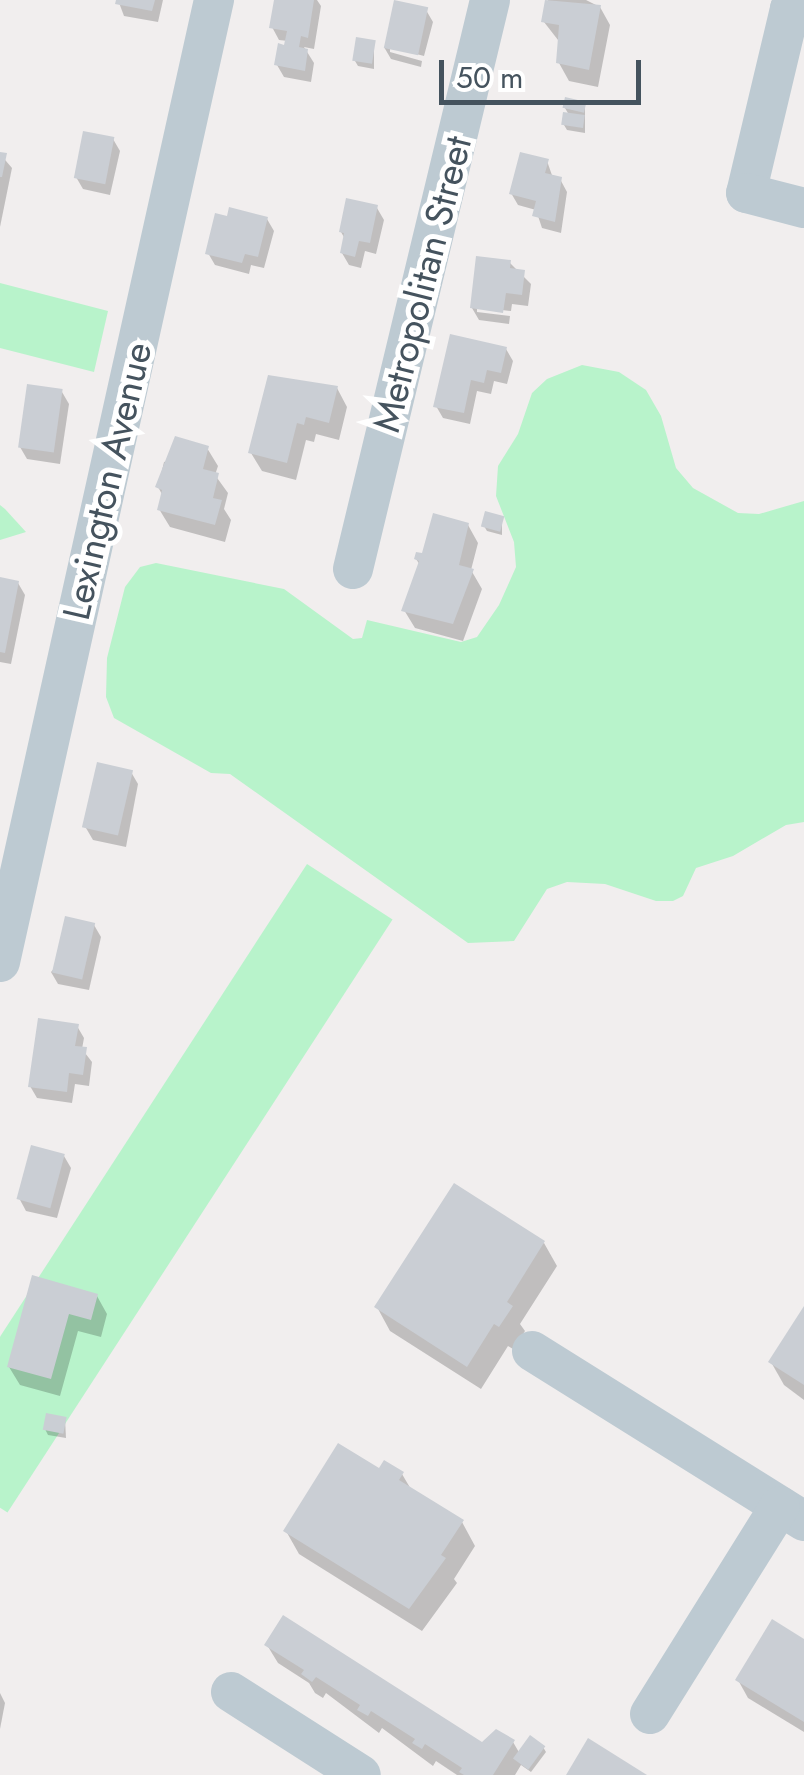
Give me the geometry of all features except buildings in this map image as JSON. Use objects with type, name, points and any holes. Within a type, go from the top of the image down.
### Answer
[{"type":"street","name":"Lexington Avenue","points":[[0,962],[214,0]]},
{"type":"street","name":"Metropolitan Street","points":[[353,569],[490,0]]},
{"type":"street","points":[[804,14],[790,10],[746,194],[804,208]]},
{"type":"street","points":[[532,1351],[792,1514],[650,1714]]},
{"type":"street","points":[[232,1692],[361,1775]]},
{"type":"green space","points":[[0,283],[108,311],[94,372],[0,348]]},
{"type":"green space","points":[[582,365],[619,372],[646,390],[661,416],[676,468],[693,488],[738,513],[759,514],[804,501],[804,822],[786,825],[733,856],[696,868],[683,896],[673,901],[656,901],[605,884],[567,882],[547,889],[514,941],[468,943],[230,774],[211,773],[114,718],[106,697],[107,658],[125,587],[140,567],[156,563],[284,589],[353,639],[362,638],[367,620],[461,642],[477,637],[499,605],[516,567],[514,542],[496,496],[498,466],[518,434],[532,393],[547,379]]},
{"type":"green space","points":[[0,505],[5,509],[26,532],[0,540]]},
{"type":"green space","points":[[307,864],[393,920],[7,1512],[0,1508],[0,1337]]}]
